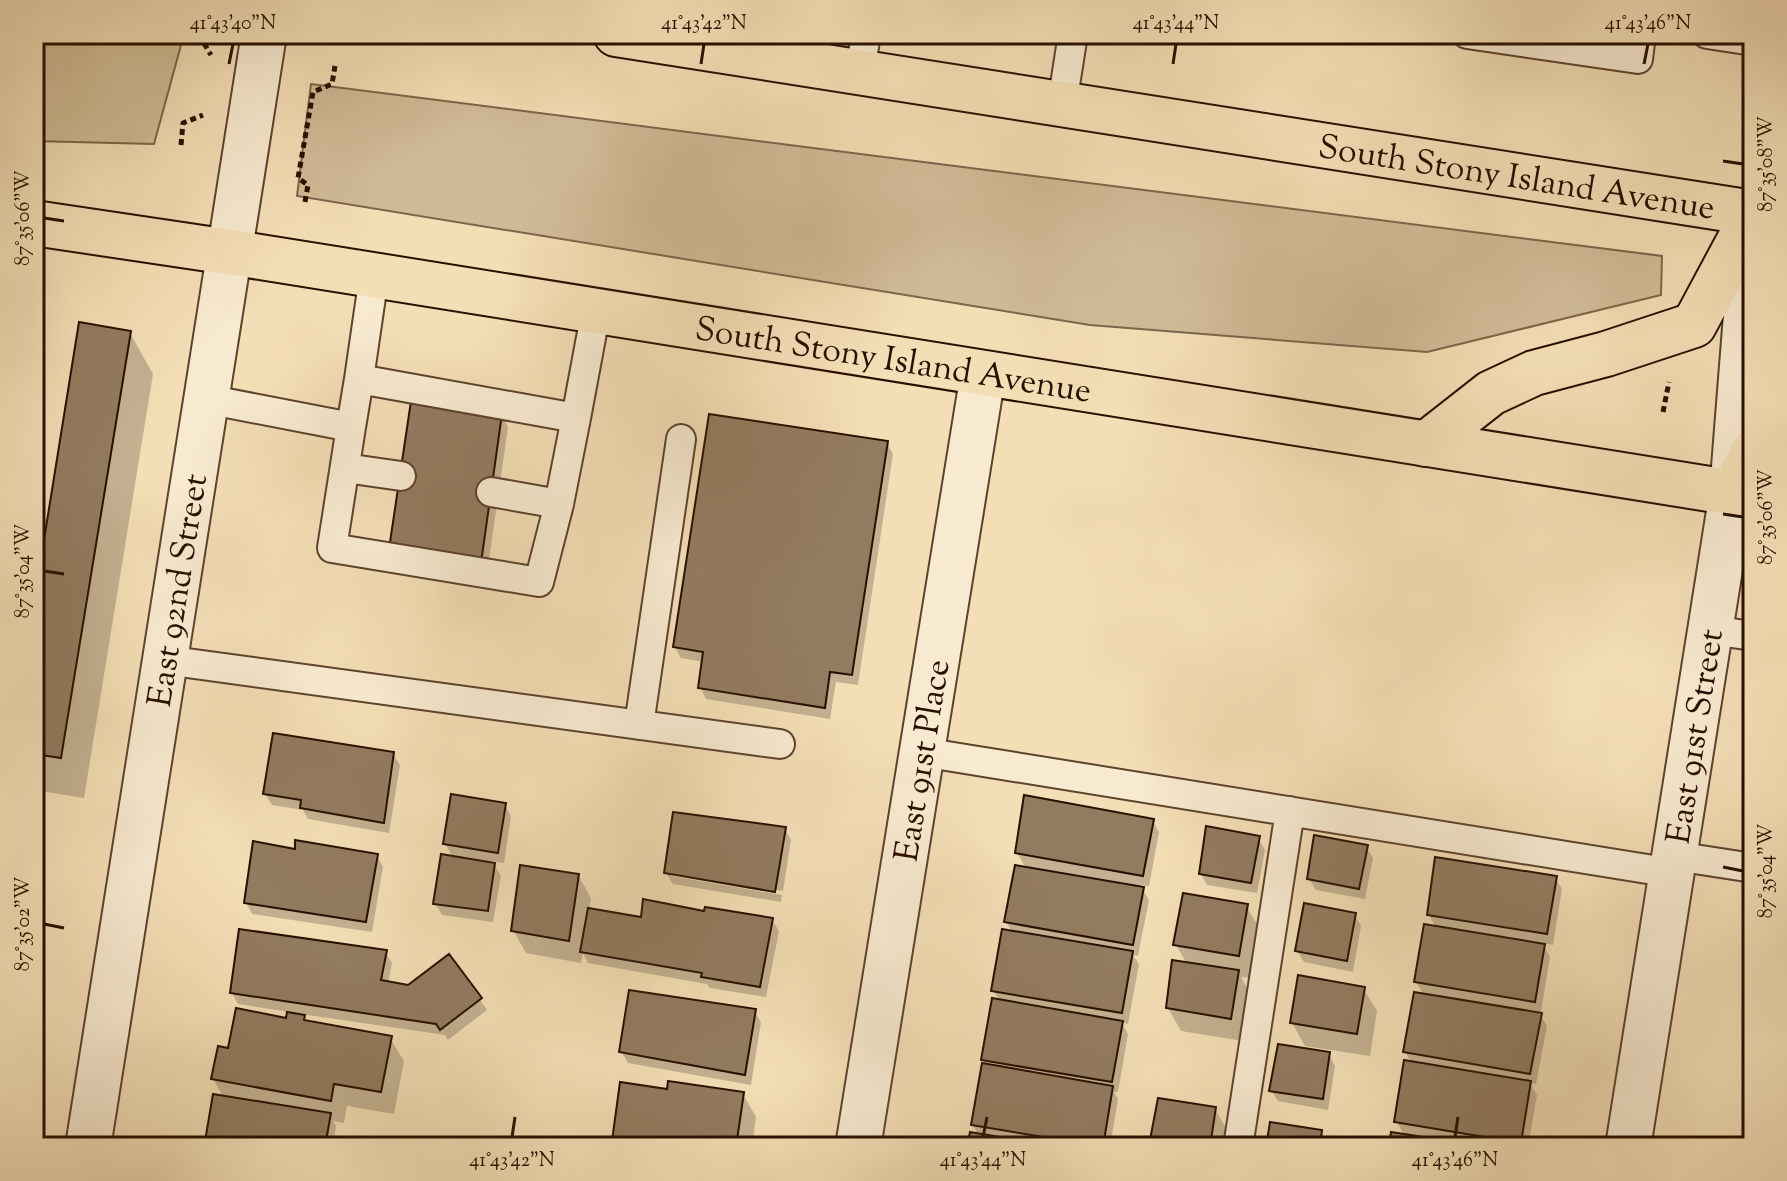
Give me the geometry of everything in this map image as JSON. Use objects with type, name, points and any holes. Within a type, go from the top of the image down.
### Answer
[{"type":"highway","name":"South Stony Island Avenue","points":[[616,34],[863,53],[1062,104],[1753,214]]},
{"type":"highway","points":[[1426,444],[1491,393],[1534,373],[1606,354],[1694,325],[1753,214]]},
{"type":"highway","name":"South Stony Island Avenue","points":[[34,223],[1742,495]]},
{"type":"highway","points":[[1742,495],[1753,452]]},
{"type":"street","name":"East 92nd Street","points":[[88,1147],[264,34]]},
{"type":"street","name":"East 91st Street","points":[[1628,1147],[1710,630],[1742,495],[1753,227]]},
{"type":"street","name":"East 91st Place","points":[[858,1147],[983,374]]},
{"type":"lane","points":[[1062,104],[1073,34]]},
{"type":"lane","points":[[1467,34],[1638,59],[1641,34]]},
{"type":"lane","points":[[1707,34],[1753,41]]},
{"type":"lane","points":[[374,276],[332,548],[539,582],[559,504],[596,311]]},
{"type":"lane","points":[[359,379],[576,418]]},
{"type":"lane","points":[[206,399],[351,427]]},
{"type":"lane","points":[[639,725],[681,439]]},
{"type":"lane","points":[[345,468],[401,476]]},
{"type":"lane","points":[[491,492],[559,504]]},
{"type":"lane","points":[[1710,630],[1753,636]]},
{"type":"lane","points":[[165,660],[780,744]]},
{"type":"lane","points":[[922,752],[1290,811],[1673,864],[1753,868]]},
{"type":"lane","points":[[1238,1147],[1290,811]]},
{"type":"path","points":[[203,34],[202,40],[213,57]]},
{"type":"path","points":[[305,202],[308,185],[298,178],[313,92],[332,84],[335,66]]},
{"type":"path","points":[[181,145],[183,123],[204,114]]},
{"type":"shaded area","points":[[34,34],[184,34],[154,144],[34,141]]},
{"type":"shaded area","points":[[311,84],[1662,256],[1661,295],[1427,352],[1090,325],[297,196]]},
{"type":"building","points":[[79,322],[131,331],[61,758],[34,754],[34,602]]},
{"type":"building","points":[[411,401],[502,414],[481,563],[389,549]]},
{"type":"building","points":[[709,414],[888,441],[852,675],[830,672],[825,708],[698,688],[703,652],[673,647]]},
{"type":"building","points":[[273,733],[394,752],[384,823],[300,808],[301,800],[263,794]]},
{"type":"building","points":[[451,794],[506,803],[498,853],[443,844]]},
{"type":"building","points":[[1024,795],[1154,819],[1143,876],[1015,853]]},
{"type":"building","points":[[673,812],[786,827],[775,892],[664,873]]},
{"type":"building","points":[[1206,826],[1260,836],[1251,883],[1199,874]]},
{"type":"building","points":[[1314,835],[1368,845],[1359,889],[1307,879]]},
{"type":"building","points":[[295,840],[378,854],[366,922],[244,903],[253,841],[295,849]]},
{"type":"building","points":[[441,854],[495,863],[488,911],[433,904]]},
{"type":"building","points":[[1435,857],[1557,876],[1547,934],[1427,915]]},
{"type":"building","points":[[520,865],[579,874],[569,941],[511,931]]},
{"type":"building","points":[[1015,865],[1144,887],[1133,945],[1004,922]]},
{"type":"building","points":[[1183,893],[1248,904],[1239,956],[1173,945]]},
{"type":"building","points":[[643,899],[704,911],[705,907],[773,918],[760,987],[701,977],[702,973],[580,952],[588,908],[641,917]]},
{"type":"building","points":[[1304,903],[1356,913],[1347,961],[1295,951]]},
{"type":"building","points":[[1424,924],[1545,944],[1535,1002],[1414,982]]},
{"type":"building","points":[[239,929],[387,950],[381,980],[408,985],[449,954],[482,998],[440,1030],[436,1024],[230,993]]},
{"type":"building","points":[[1002,929],[1133,951],[1122,1013],[991,991]]},
{"type":"building","points":[[1172,960],[1239,970],[1231,1019],[1166,1008]]},
{"type":"building","points":[[1298,975],[1365,987],[1357,1034],[1290,1023]]},
{"type":"building","points":[[629,990],[756,1009],[745,1075],[619,1052]]},
{"type":"building","points":[[1414,992],[1542,1013],[1530,1074],[1403,1052]]},
{"type":"building","points":[[992,998],[1123,1021],[1112,1082],[981,1060]]},
{"type":"building","points":[[236,1008],[286,1018],[287,1012],[305,1015],[304,1020],[392,1036],[381,1092],[334,1084],[331,1101],[211,1079],[218,1046],[228,1048]]},
{"type":"building","points":[[1278,1044],[1330,1052],[1323,1099],[1269,1091]]},
{"type":"building","points":[[1404,1060],[1531,1081],[1521,1143],[1394,1122]]},
{"type":"building","points":[[982,1063],[1113,1086],[1103,1147],[971,1125]]},
{"type":"building","points":[[668,1081],[744,1092],[736,1147],[646,1147],[612,1141],[620,1082],[667,1089]]},
{"type":"building","points":[[213,1094],[331,1113],[325,1147],[204,1147]]},
{"type":"building","points":[[1158,1098],[1216,1107],[1210,1147],[1149,1145]]},
{"type":"building","points":[[1270,1122],[1322,1130],[1320,1147],[1266,1147]]},
{"type":"building","points":[[970,1132],[1060,1147],[967,1147]]},
{"type":"building","points":[[1391,1132],[1489,1147],[1389,1147]]}]
